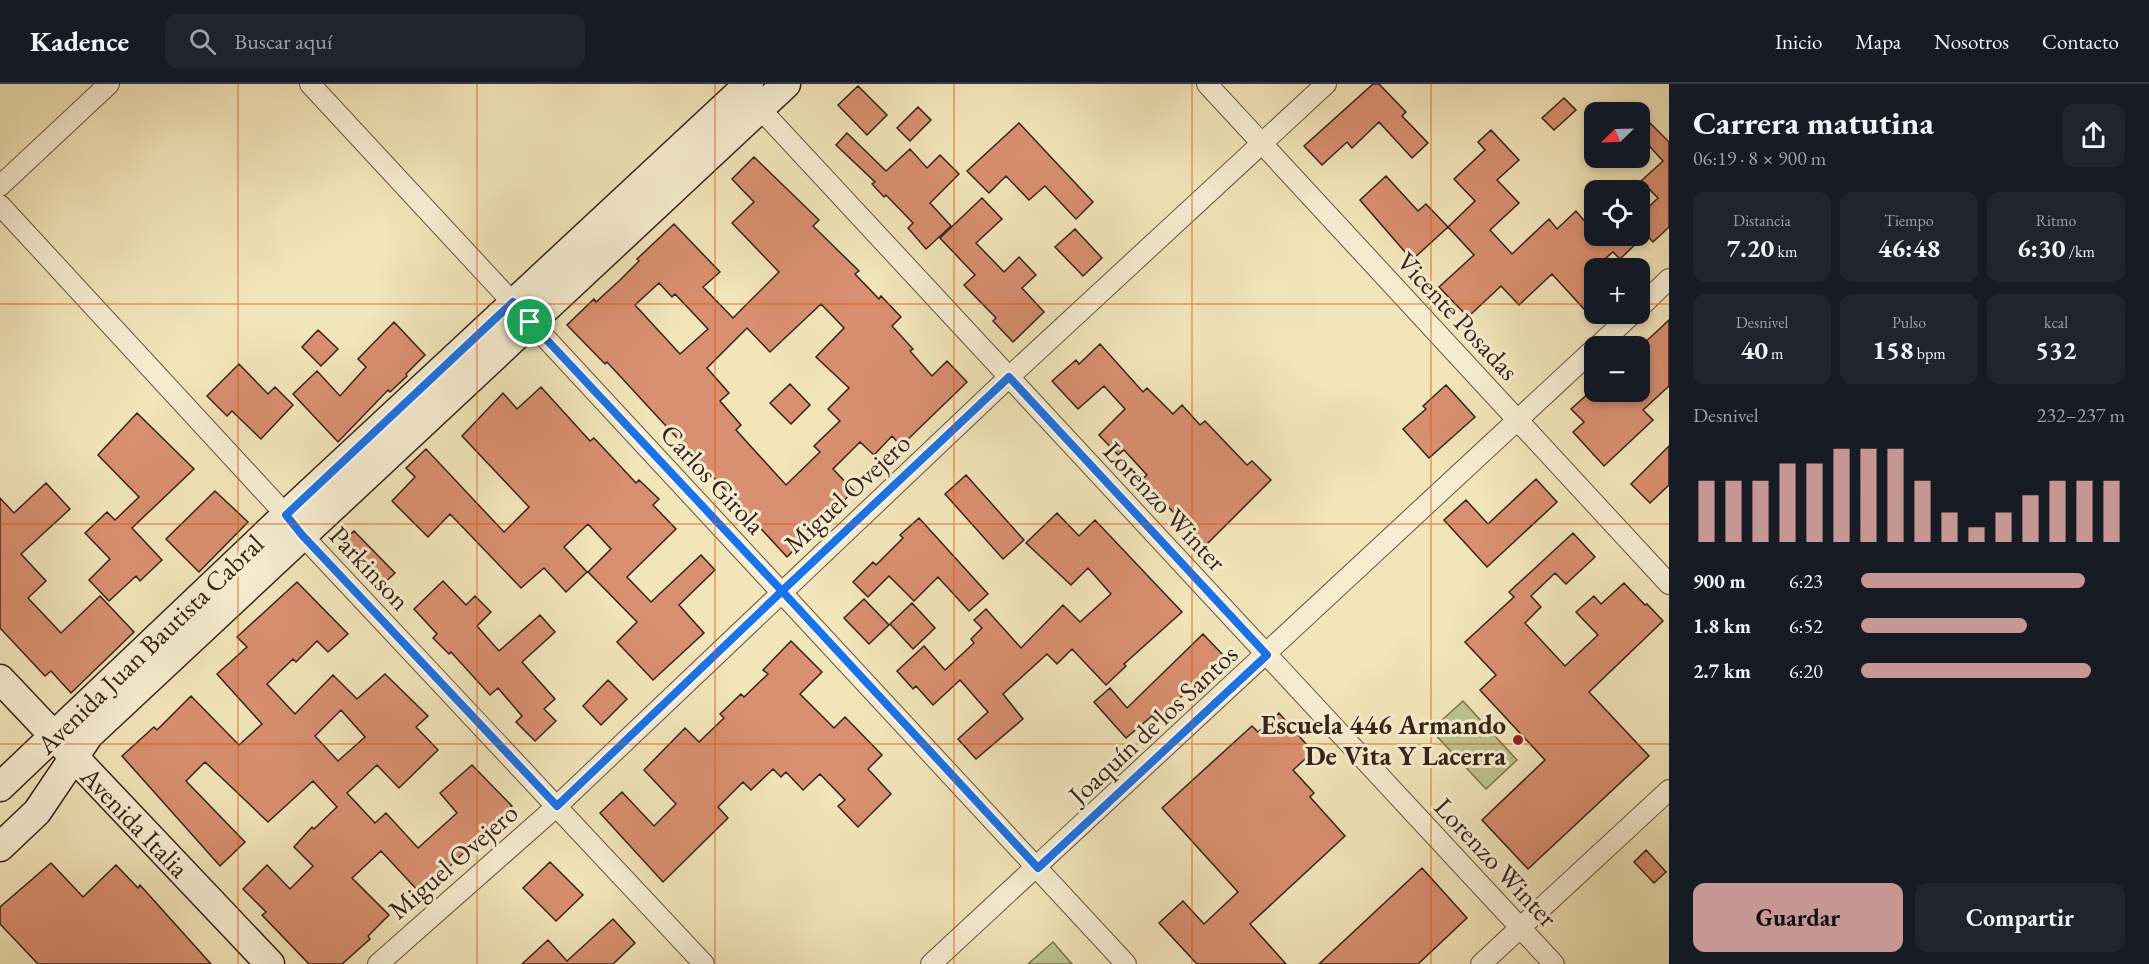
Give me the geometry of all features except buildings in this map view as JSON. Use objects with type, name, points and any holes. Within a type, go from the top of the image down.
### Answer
[{"type":"main road","name":"Avenida Juan Bautista Cabral","points":[[0,788],[53,736],[294,525],[521,312],[747,92],[786,84]]},
{"type":"main road","name":"Avenida Juan Bautista Cabral","points":[[0,847],[37,812],[89,735],[294,525]]},
{"type":"main road","name":"Avenida Italia","points":[[0,679],[270,964]]},
{"type":"street","points":[[0,186],[110,84]]},
{"type":"street","name":"Carlos Girola","points":[[310,84],[1126,964]]},
{"type":"street","name":"Vicente Posadas","points":[[1207,84],[1669,584]]},
{"type":"street","name":"Miguel Ovejero","points":[[378,964],[557,806],[1009,377],[1326,84]]},
{"type":"street","name":"Lorenzo Winter","points":[[747,92],[1554,964]]},
{"type":"street","name":"Parkinson","points":[[0,205],[294,525],[704,964]]},
{"type":"street","points":[[1650,297],[1669,279]]},
{"type":"street","name":"Joaquín de los Santos","points":[[1609,336],[1621,324]]},
{"type":"street","name":"Joaquín de los Santos","points":[[931,964],[1038,868],[1584,359]]},
{"type":"street","points":[[1481,964],[1669,790]]},
{"type":"green space","points":[[1463,701],[1517,760],[1486,789],[1431,730]]},
{"type":"green space","points":[[1053,942],[1072,964],[1028,964]]},
{"type":"place","name":"Escuela 446 Armando De Vita Y Lacerra","points":[[1518,740]]},
{"type":"route","points":[[530,322],[513,302],[286,515],[302,535],[557,806],[782,591],[1038,868],[1267,655],[1009,377],[782,591],[530,322]]}]
